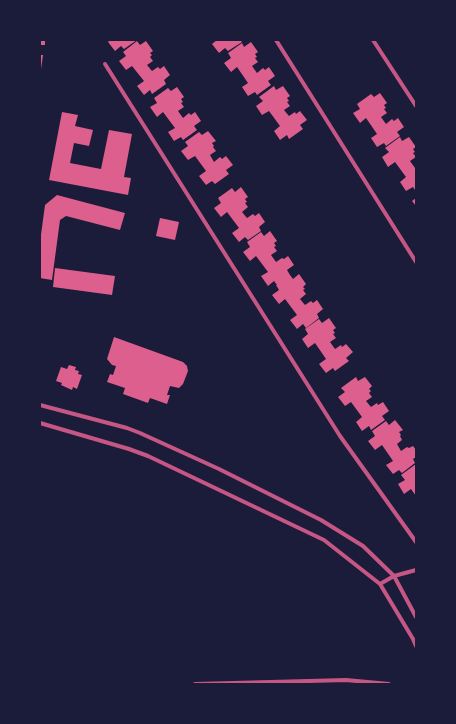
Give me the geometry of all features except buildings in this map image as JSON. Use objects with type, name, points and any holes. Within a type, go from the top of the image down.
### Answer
[{"type":"street","points":[[276,40],[416,262]]},
{"type":"street","points":[[374,40],[416,106]]},
{"type":"street","points":[[104,64],[340,436],[416,542]]},
{"type":"street","points":[[40,405],[127,428],[219,469],[321,520],[363,546],[394,576],[416,617]]},
{"type":"street","points":[[40,424],[141,454],[256,506],[324,540],[380,584],[416,646]]},
{"type":"street","points":[[380,584],[394,576],[416,570]]},
{"type":"street","points":[[195,684],[346,680],[389,684]]}]
